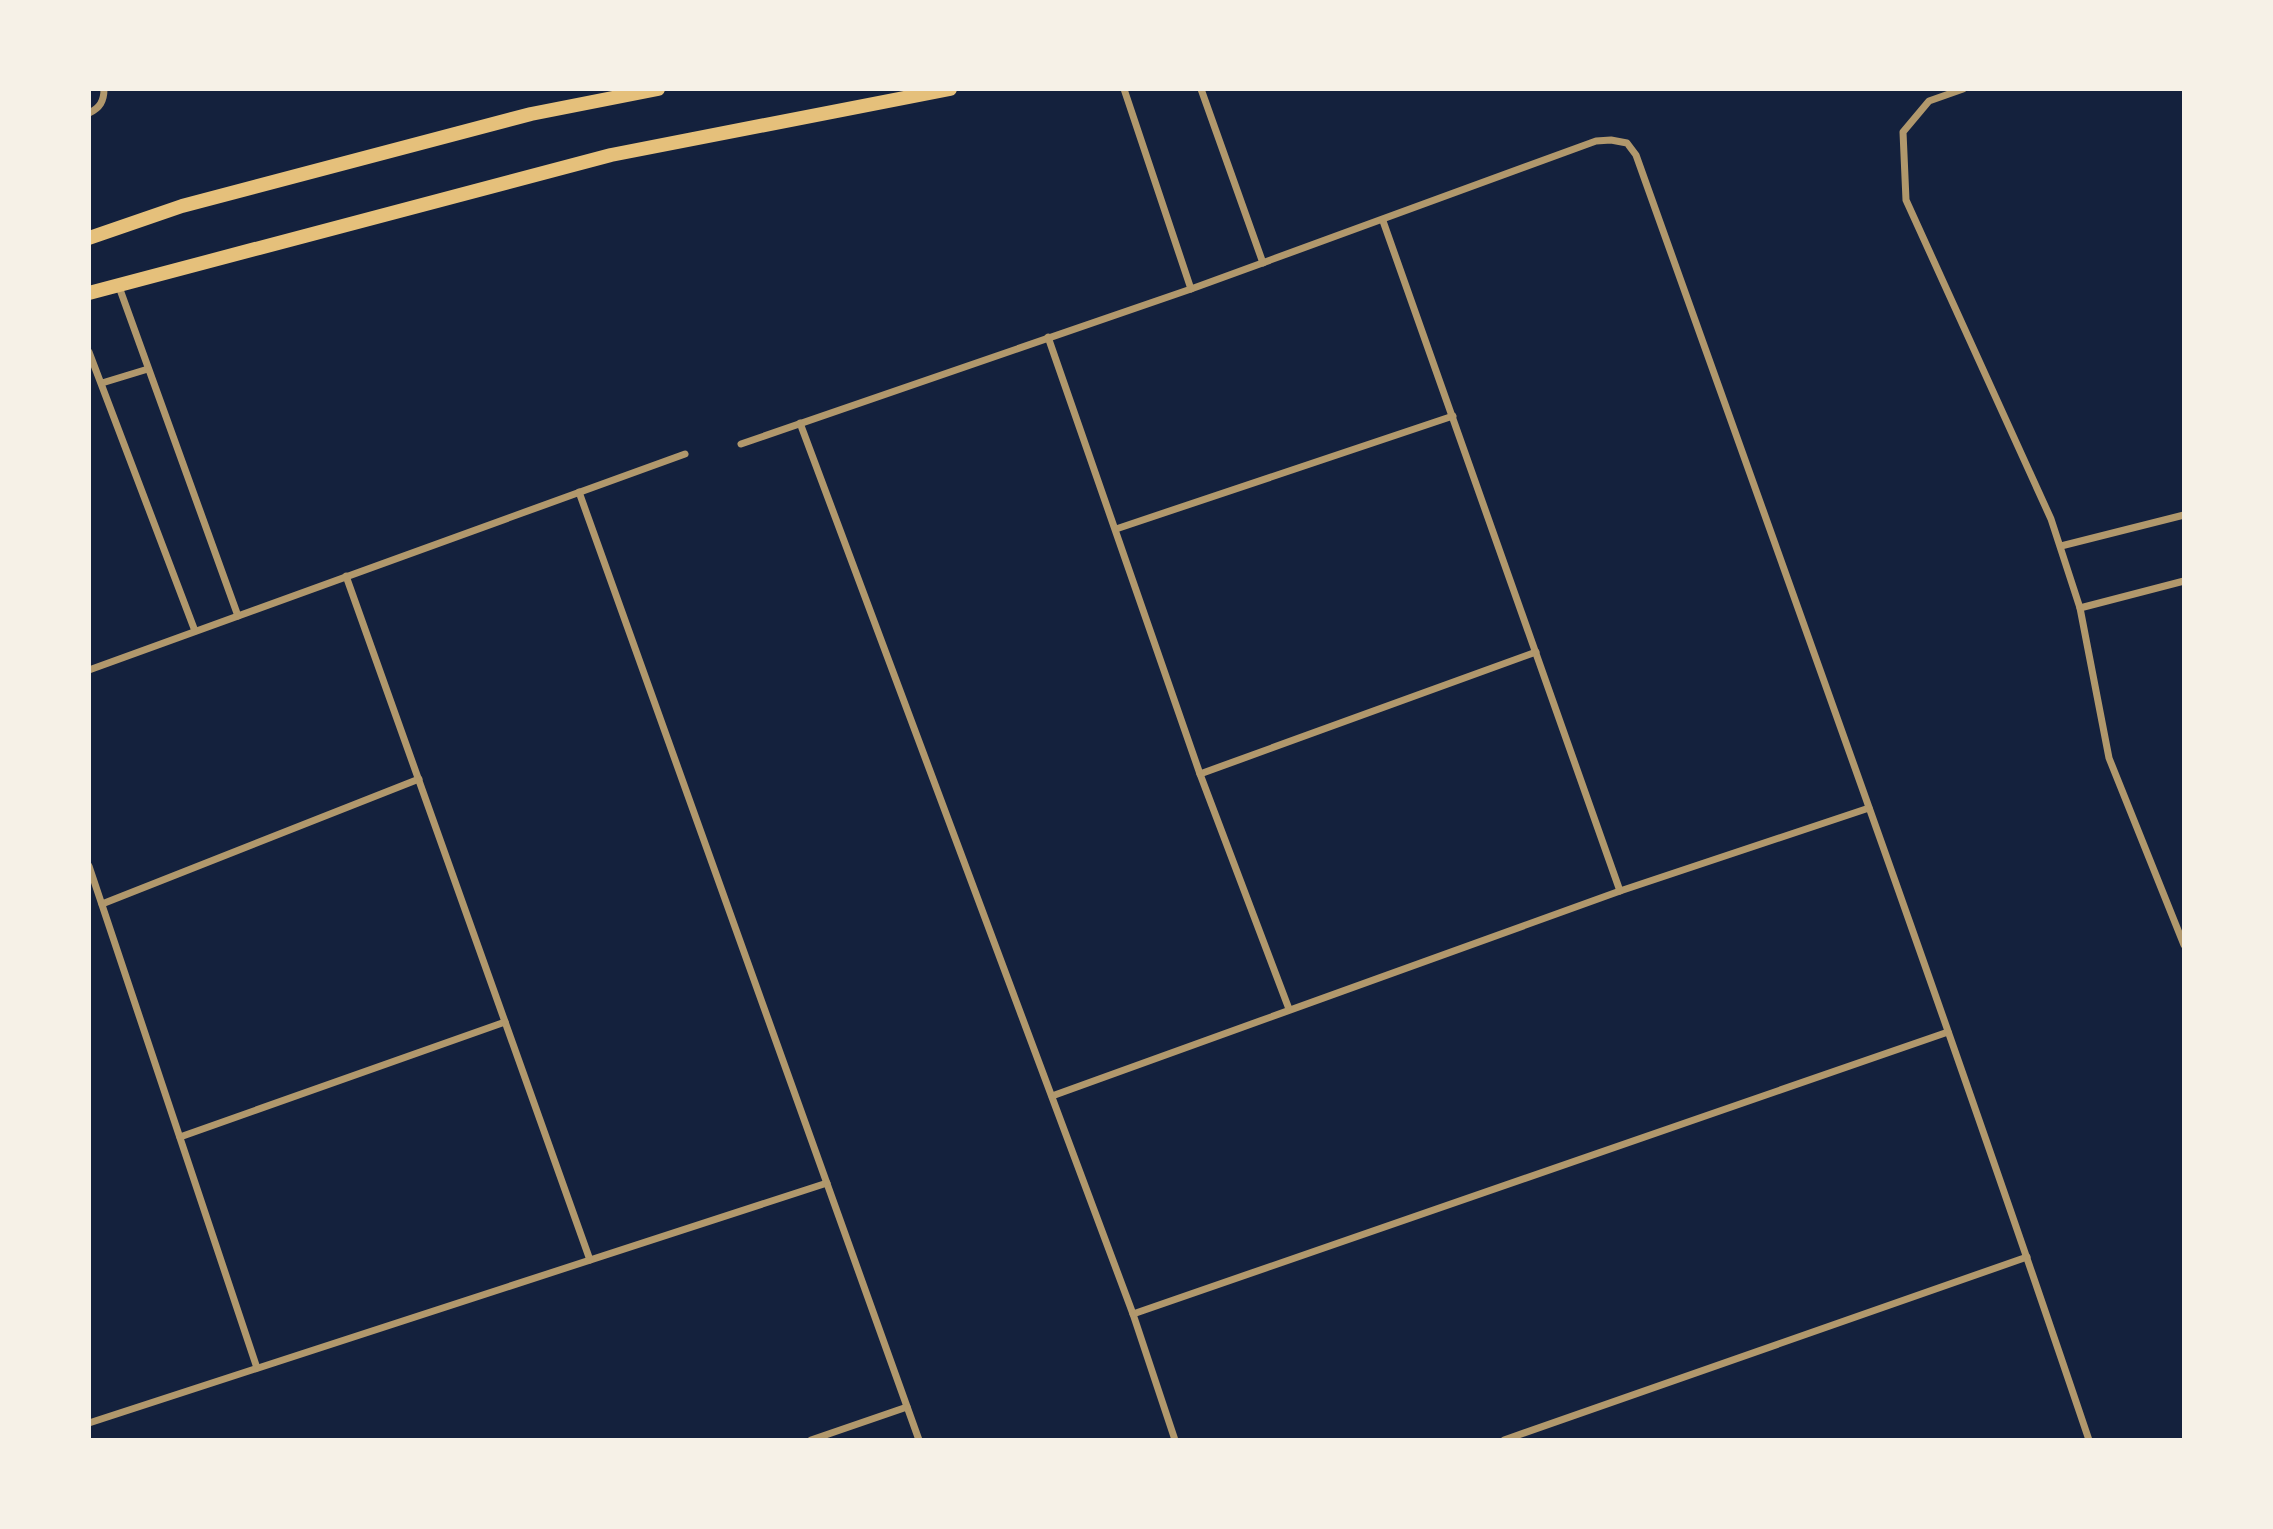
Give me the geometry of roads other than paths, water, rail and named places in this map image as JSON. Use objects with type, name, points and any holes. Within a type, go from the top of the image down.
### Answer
[{"type":"main road","points":[[89,238],[182,206],[531,114],[658,89]]},
{"type":"main road","points":[[89,293],[611,155],[950,89]]},
{"type":"street","points":[[89,113],[100,106],[104,89]]},
{"type":"street","points":[[1124,89],[1191,289]]},
{"type":"street","points":[[1201,89],[1263,263]]},
{"type":"street","points":[[1963,89],[1929,100],[1903,132],[1906,200],[2051,519],[2080,608],[2109,758],[2184,945]]},
{"type":"street","points":[[741,444],[1383,221],[1596,141],[1627,143],[1636,155],[1869,808],[2027,1257],[2088,1440]]},
{"type":"street","points":[[1383,221],[1620,891]]},
{"type":"street","points":[[118,284],[238,615]]},
{"type":"street","points":[[1048,337],[1200,774],[1289,1009]]},
{"type":"street","points":[[89,352],[195,631]]},
{"type":"street","points":[[102,383],[148,369]]},
{"type":"street","points":[[1116,529],[1453,416]]},
{"type":"street","points":[[800,423],[1133,1314],[1175,1440]]},
{"type":"street","points":[[89,670],[685,454]]},
{"type":"street","points":[[579,492],[919,1440]]},
{"type":"street","points":[[2061,547],[2184,515]]},
{"type":"street","points":[[346,576],[590,1260]]},
{"type":"street","points":[[2080,608],[2184,581]]},
{"type":"street","points":[[1200,774],[1536,652]]},
{"type":"street","points":[[102,904],[419,779]]},
{"type":"street","points":[[1052,1096],[1620,891],[1869,808]]},
{"type":"street","points":[[89,866],[257,1368]]},
{"type":"street","points":[[180,1137],[505,1022]]},
{"type":"street","points":[[1133,1314],[1948,1032]]},
{"type":"street","points":[[89,1423],[827,1183]]},
{"type":"street","points":[[1504,1440],[2027,1257]]},
{"type":"street","points":[[811,1440],[907,1407]]}]
